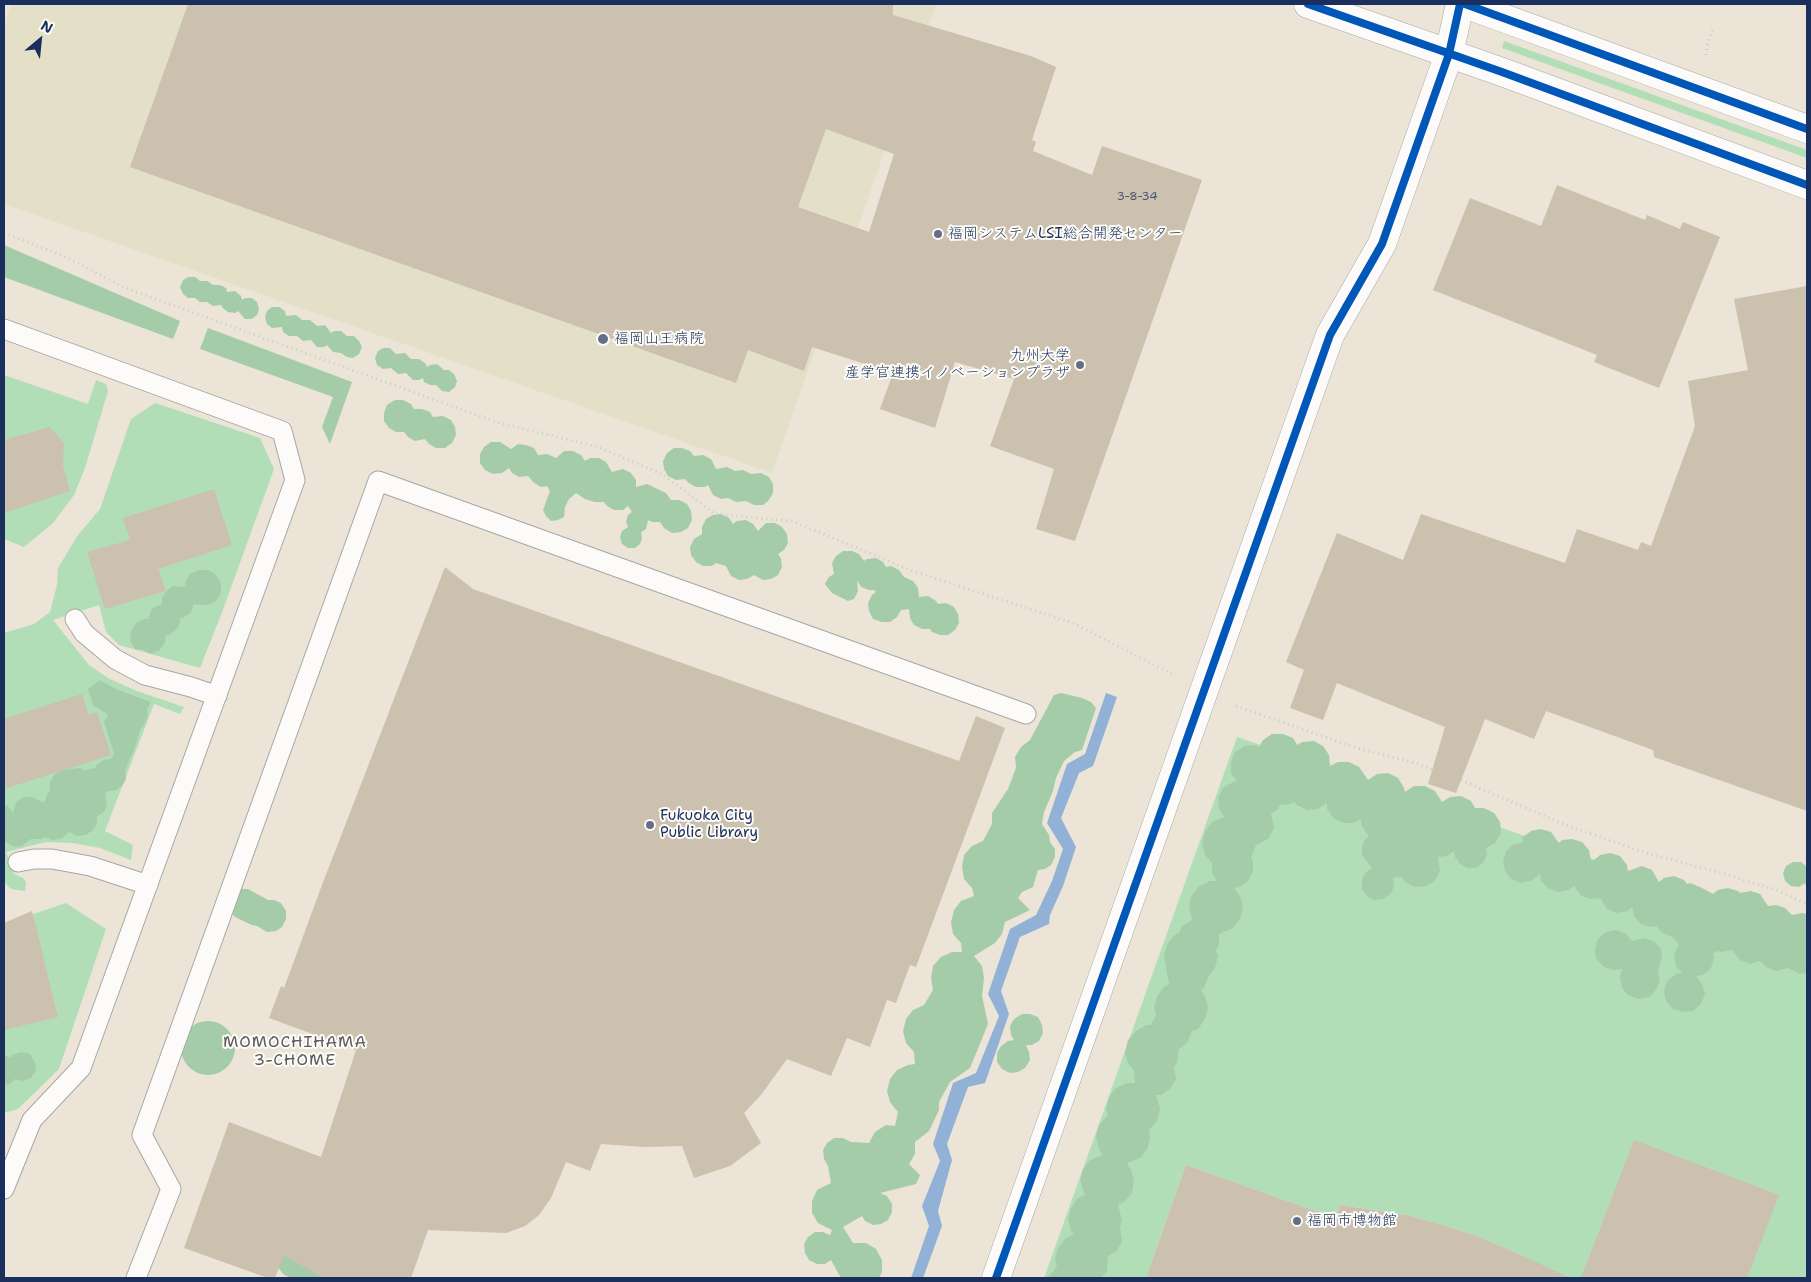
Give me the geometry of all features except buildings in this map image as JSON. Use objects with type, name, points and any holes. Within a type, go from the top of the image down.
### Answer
[{"type":"street","points":[[1308,4],[1807,185]]},
{"type":"street","points":[[996,1278],[1330,335],[1382,244],[1449,54],[1460,4]]},
{"type":"street","points":[[1465,4],[1807,129]]},
{"type":"lane","points":[[4,329],[282,431],[296,480],[81,1068],[32,1120],[4,1189]]},
{"type":"lane","points":[[136,1278],[171,1189],[142,1135],[378,480],[1026,714]]},
{"type":"lane","points":[[75,619],[84,633],[114,659],[144,675],[217,696]]},
{"type":"lane","points":[[18,862],[52,858],[90,866],[148,884]]},
{"type":"path","points":[[1706,55],[1708,41],[1714,27]]},
{"type":"path","points":[[4,233],[66,257],[125,288],[496,422],[598,447],[662,474],[715,514],[792,521],[910,570],[1072,623],[1204,691]]},
{"type":"path","points":[[1247,710],[1357,748],[1419,764],[1432,770]]},
{"type":"path","points":[[1460,780],[1568,826],[1646,853],[1722,873],[1769,888],[1807,904]]},
{"type":"shaded area","name":"福岡山王病院","points":[[11,4],[936,4],[772,473],[4,204],[4,26]]},
{"type":"green space","points":[[1504,41],[1807,150],[1807,158],[1502,48]]},
{"type":"green space","points":[[4,245],[180,321],[173,339],[4,277]]},
{"type":"green space","points":[[188,277],[195,277],[200,281],[207,281],[213,285],[220,285],[226,288],[227,292],[235,291],[241,296],[242,300],[252,298],[257,302],[259,309],[257,315],[252,319],[245,319],[238,311],[235,313],[228,312],[221,305],[213,306],[207,302],[200,302],[195,298],[188,298],[183,294],[180,287],[183,280]]},
{"type":"green space","points":[[272,307],[279,307],[285,311],[286,316],[296,315],[302,320],[310,320],[317,326],[325,325],[331,333],[341,331],[347,336],[354,336],[362,347],[359,354],[353,358],[347,357],[341,353],[333,352],[327,345],[317,347],[311,340],[303,341],[297,336],[289,336],[283,332],[282,327],[272,328],[267,324],[265,317],[267,311]]},
{"type":"green space","points":[[208,328],[352,382],[330,444],[322,427],[333,397],[200,349]]},
{"type":"green space","points":[[383,348],[390,348],[396,354],[405,353],[411,359],[419,359],[427,367],[437,364],[444,370],[449,370],[454,374],[457,381],[455,387],[449,392],[442,391],[436,385],[424,382],[423,378],[413,380],[406,373],[398,374],[391,368],[383,369],[377,365],[375,358],[378,351]]},
{"type":"green space","points":[[4,375],[88,404],[96,380],[106,384],[108,391],[85,468],[74,495],[53,523],[24,547],[4,539]]},
{"type":"green space","points":[[395,400],[403,400],[411,404],[414,409],[430,412],[433,417],[443,416],[451,420],[455,427],[456,435],[452,443],[445,448],[436,448],[425,439],[415,441],[404,432],[396,432],[389,428],[384,421],[384,413],[387,405]]},
{"type":"green space","points":[[155,403],[260,438],[274,469],[200,668],[119,645],[106,632],[99,605],[53,620],[89,665],[108,678],[137,691],[184,707],[180,714],[154,704],[105,831],[133,845],[131,860],[100,848],[73,843],[46,842],[6,852],[14,874],[23,878],[26,882],[25,891],[11,889],[4,882],[4,633],[34,624],[50,612],[57,585],[58,568],[78,535],[100,509],[131,419]]},
{"type":"green space","points":[[491,442],[500,442],[511,449],[518,444],[526,445],[534,448],[538,455],[547,454],[556,458],[564,451],[573,451],[581,455],[585,461],[590,458],[599,458],[606,462],[612,472],[623,469],[631,473],[636,480],[636,487],[647,484],[666,493],[671,500],[679,500],[687,504],[691,511],[692,520],[688,528],[681,532],[672,533],[664,528],[660,522],[648,520],[646,529],[641,532],[640,544],[635,548],[628,548],[622,544],[620,537],[622,531],[628,527],[626,522],[628,515],[632,512],[628,506],[623,510],[614,510],[604,502],[585,499],[576,493],[569,499],[565,507],[564,517],[551,521],[543,510],[550,491],[547,486],[541,487],[528,476],[519,477],[512,473],[509,468],[502,473],[493,474],[485,470],[480,463],[480,454],[484,447]]},
{"type":"green space","points":[[674,448],[682,448],[690,451],[694,456],[703,455],[711,459],[716,469],[727,467],[735,471],[743,470],[751,474],[761,473],[769,477],[773,484],[773,493],[763,505],[754,505],[746,501],[736,502],[728,498],[721,499],[713,495],[708,485],[696,487],[685,479],[676,480],[668,476],[664,469],[663,461],[667,453]]},
{"type":"green space","points":[[721,514],[729,518],[733,524],[737,521],[746,520],[753,524],[758,531],[766,523],[775,523],[782,527],[787,534],[788,543],[784,550],[778,554],[782,567],[778,575],[771,579],[763,580],[754,575],[747,579],[739,580],[731,576],[726,566],[716,563],[712,566],[703,566],[696,562],[691,555],[690,547],[694,539],[702,534],[702,527],[706,519],[713,515]]},
{"type":"green space","points":[[843,551],[852,551],[859,554],[864,561],[876,558],[883,562],[886,567],[891,566],[899,570],[904,577],[913,581],[918,588],[919,597],[928,596],[938,604],[946,603],[954,607],[958,614],[959,623],[955,630],[948,635],[940,635],[932,632],[930,629],[922,629],[914,625],[910,618],[909,609],[901,610],[897,617],[890,622],[873,619],[868,603],[876,592],[861,587],[857,580],[858,591],[854,599],[848,601],[832,593],[825,584],[829,577],[834,574],[832,563],[836,556]]},
{"type":"green space","points":[[199,570],[208,570],[216,575],[221,583],[221,593],[216,601],[208,605],[194,604],[190,613],[180,618],[180,623],[176,630],[166,635],[165,642],[160,650],[151,654],[135,649],[130,640],[131,631],[136,623],[148,619],[152,608],[162,604],[162,598],[166,591],[173,586],[186,587],[185,582],[190,574]]},
{"type":"green space","points":[[100,680],[116,689],[151,702],[147,709],[148,717],[140,731],[125,770],[126,779],[122,786],[115,791],[107,791],[105,794],[107,805],[104,812],[97,816],[97,823],[93,830],[86,835],[77,836],[69,832],[61,839],[52,840],[45,837],[31,839],[22,846],[14,847],[4,839],[4,804],[13,813],[16,802],[24,797],[32,797],[44,803],[50,791],[50,782],[54,775],[61,770],[95,768],[97,764],[104,760],[111,759],[114,753],[104,722],[108,715],[93,705],[88,689]]},
{"type":"green space","points":[[1061,693],[1082,698],[1091,702],[1096,708],[1082,750],[1075,752],[1064,761],[1044,812],[1042,824],[1055,849],[1055,857],[1051,865],[1045,869],[1038,870],[1033,887],[1022,892],[1018,898],[1030,910],[1005,922],[1002,934],[995,943],[974,956],[982,966],[984,978],[982,996],[988,1024],[970,1068],[950,1082],[939,1102],[939,1110],[929,1131],[915,1142],[915,1154],[909,1164],[920,1175],[916,1184],[880,1193],[887,1196],[892,1204],[892,1212],[888,1220],[881,1224],[873,1225],[865,1221],[862,1216],[843,1227],[853,1243],[866,1243],[876,1249],[882,1260],[882,1272],[879,1278],[841,1278],[831,1260],[825,1264],[817,1264],[809,1260],[805,1253],[804,1244],[808,1237],[815,1232],[823,1232],[830,1235],[832,1230],[818,1223],[812,1213],[812,1201],[817,1190],[831,1183],[823,1150],[827,1143],[834,1138],[843,1138],[851,1142],[869,1143],[875,1132],[886,1125],[895,1126],[898,1112],[890,1102],[887,1091],[890,1079],[897,1070],[915,1064],[914,1052],[906,1043],[903,1031],[906,1019],[913,1010],[924,1005],[933,990],[931,978],[933,966],[941,957],[952,952],[962,952],[961,943],[953,934],[951,922],[954,910],[961,901],[974,896],[972,888],[964,879],[962,867],[964,855],[972,846],[983,841],[992,824],[992,813],[1008,789],[1016,768],[1015,757],[1021,747],[1030,740],[1054,695]]},
{"type":"green space","points":[[1272,734],[1283,734],[1293,738],[1297,745],[1302,742],[1314,741],[1323,746],[1329,755],[1330,766],[1338,762],[1349,762],[1359,767],[1368,780],[1377,774],[1388,773],[1398,778],[1405,792],[1414,786],[1425,786],[1435,791],[1442,802],[1450,797],[1461,796],[1471,801],[1475,808],[1484,808],[1494,813],[1500,822],[1501,833],[1495,843],[1486,848],[1487,855],[1483,863],[1476,868],[1467,868],[1460,864],[1455,857],[1454,851],[1447,856],[1438,857],[1440,871],[1435,881],[1426,886],[1415,887],[1405,882],[1401,877],[1393,878],[1394,887],[1390,894],[1383,899],[1374,900],[1367,896],[1362,889],[1362,880],[1365,873],[1372,868],[1362,855],[1365,839],[1369,837],[1361,824],[1361,819],[1354,823],[1344,823],[1334,819],[1327,809],[1327,803],[1318,809],[1307,810],[1294,802],[1280,805],[1271,814],[1274,828],[1269,838],[1256,845],[1251,858],[1253,861],[1253,871],[1248,881],[1234,888],[1240,896],[1243,907],[1240,919],[1233,928],[1219,934],[1219,945],[1216,951],[1218,956],[1215,968],[1201,990],[1205,996],[1208,1008],[1205,1019],[1198,1029],[1192,1031],[1187,1043],[1179,1049],[1177,1063],[1174,1067],[1176,1079],[1170,1089],[1161,1095],[1156,1095],[1160,1109],[1157,1121],[1149,1130],[1148,1148],[1140,1158],[1127,1163],[1134,1181],[1132,1193],[1124,1202],[1118,1205],[1122,1220],[1120,1228],[1122,1241],[1117,1251],[1108,1256],[1107,1271],[1101,1278],[1047,1278],[1057,1267],[1055,1260],[1058,1248],[1066,1238],[1074,1234],[1071,1231],[1068,1219],[1071,1208],[1078,1198],[1085,1195],[1080,1181],[1083,1169],[1090,1160],[1103,1155],[1099,1149],[1096,1137],[1099,1125],[1108,1115],[1106,1109],[1109,1097],[1116,1088],[1127,1083],[1135,1083],[1134,1070],[1128,1064],[1125,1052],[1128,1040],[1136,1031],[1146,1025],[1151,1025],[1156,1015],[1154,1008],[1157,996],[1169,984],[1164,956],[1167,945],[1174,935],[1179,933],[1182,926],[1192,920],[1189,907],[1191,896],[1199,886],[1210,881],[1217,881],[1212,873],[1212,863],[1205,855],[1202,843],[1205,832],[1212,822],[1224,817],[1219,809],[1218,798],[1223,788],[1237,781],[1231,773],[1231,762],[1235,752],[1245,746],[1256,745],[1259,747],[1263,740]]},
{"type":"green space","points":[[1237,737],[1807,933],[1807,1278],[1564,1278],[1503,1247],[1439,1224],[1406,1215],[1340,1205],[1335,1218],[1186,1165],[1146,1278],[1044,1278]]},
{"type":"green space","points":[[1541,829],[1551,832],[1559,843],[1562,840],[1572,839],[1582,842],[1589,850],[1591,860],[1600,855],[1610,853],[1620,856],[1627,865],[1628,871],[1642,866],[1652,870],[1659,882],[1664,878],[1674,876],[1684,880],[1687,884],[1690,883],[1713,894],[1718,890],[1728,888],[1740,893],[1751,891],[1760,894],[1768,906],[1776,905],[1785,908],[1792,915],[1807,914],[1807,973],[1800,974],[1788,968],[1776,971],[1766,967],[1760,961],[1750,964],[1740,960],[1732,950],[1717,951],[1713,954],[1714,958],[1711,968],[1703,975],[1696,976],[1702,984],[1705,994],[1701,1004],[1693,1011],[1683,1012],[1673,1009],[1666,1001],[1664,991],[1667,981],[1676,974],[1682,973],[1676,966],[1674,955],[1679,944],[1672,937],[1663,933],[1656,926],[1650,927],[1641,924],[1634,916],[1632,907],[1628,911],[1617,913],[1607,909],[1600,898],[1591,899],[1581,896],[1574,886],[1568,890],[1558,892],[1548,888],[1541,881],[1540,874],[1531,881],[1521,883],[1511,879],[1505,871],[1503,861],[1506,851],[1514,844],[1522,843],[1523,837],[1531,831]]},
{"type":"green space","points":[[1793,862],[1801,862],[1807,867],[1807,888],[1805,883],[1799,887],[1791,886],[1785,881],[1783,873],[1786,866]]},
{"type":"green space","points":[[240,889],[248,889],[268,900],[281,903],[286,911],[286,919],[282,927],[276,931],[267,932],[235,917],[230,910]]},
{"type":"green space","points":[[66,903],[106,929],[59,1069],[18,1109],[4,1113],[4,924]]},
{"type":"green space","points":[[1616,930],[1626,934],[1632,941],[1644,938],[1654,941],[1661,949],[1662,959],[1658,970],[1660,980],[1656,990],[1649,997],[1638,999],[1628,995],[1622,988],[1620,977],[1622,969],[1613,970],[1604,967],[1596,959],[1595,949],[1598,939],[1606,932]]},
{"type":"green space","points":[[1022,1014],[1038,1017],[1043,1033],[1039,1041],[1032,1045],[1026,1045],[1030,1060],[1025,1068],[1018,1072],[1010,1073],[1002,1069],[997,1062],[997,1053],[1001,1046],[1008,1041],[1014,1040],[1011,1035],[1010,1026],[1014,1019]]},
{"type":"green space","points":[[208,1021],[218,1023],[227,1029],[233,1038],[235,1048],[233,1058],[227,1067],[218,1073],[208,1075],[198,1073],[189,1067],[183,1058],[181,1048],[183,1038],[189,1029],[198,1023]]},
{"type":"green space","points":[[21,1052],[30,1054],[35,1062],[36,1070],[31,1078],[22,1081],[15,1079],[10,1084],[4,1085],[4,1055],[10,1058],[12,1055]]},
{"type":"green space","points":[[281,1251],[322,1276],[322,1278],[290,1278],[283,1274],[278,1267]]},
{"type":"water","points":[[1106,693],[1117,697],[1093,766],[1079,773],[1061,818],[1076,847],[1063,886],[1050,915],[1049,924],[1020,937],[1001,991],[1009,1014],[985,1083],[968,1087],[947,1144],[952,1160],[938,1211],[942,1226],[923,1278],[911,1278],[929,1226],[922,1206],[940,1161],[933,1144],[953,1083],[976,1073],[999,1016],[988,994],[1010,929],[1036,915],[1052,881],[1063,849],[1047,823],[1067,764],[1085,754]]},
{"type":"cycle path","points":[[1308,4],[1502,72],[1807,185]]},
{"type":"cycle path","points":[[996,1278],[1330,335],[1382,244],[1449,54],[1460,4]]},
{"type":"cycle path","points":[[1465,4],[1807,129]]},
{"type":"place","name":"福岡システムLSI総合開発センター","points":[[938,234]]},
{"type":"place","name":"福岡山王病院","points":[[603,339]]},
{"type":"place","name":"九州大学 産学官連携イノベーションプラザ","points":[[1080,365]]},
{"type":"place","name":"Fukuoka City Public Library","points":[[650,825]]},
{"type":"place","name":"福岡市博物館","points":[[1297,1221]]},
{"type":"district","name":"MOMOCHIHAMA 3-CHOME","points":[[295,1052]]}]
